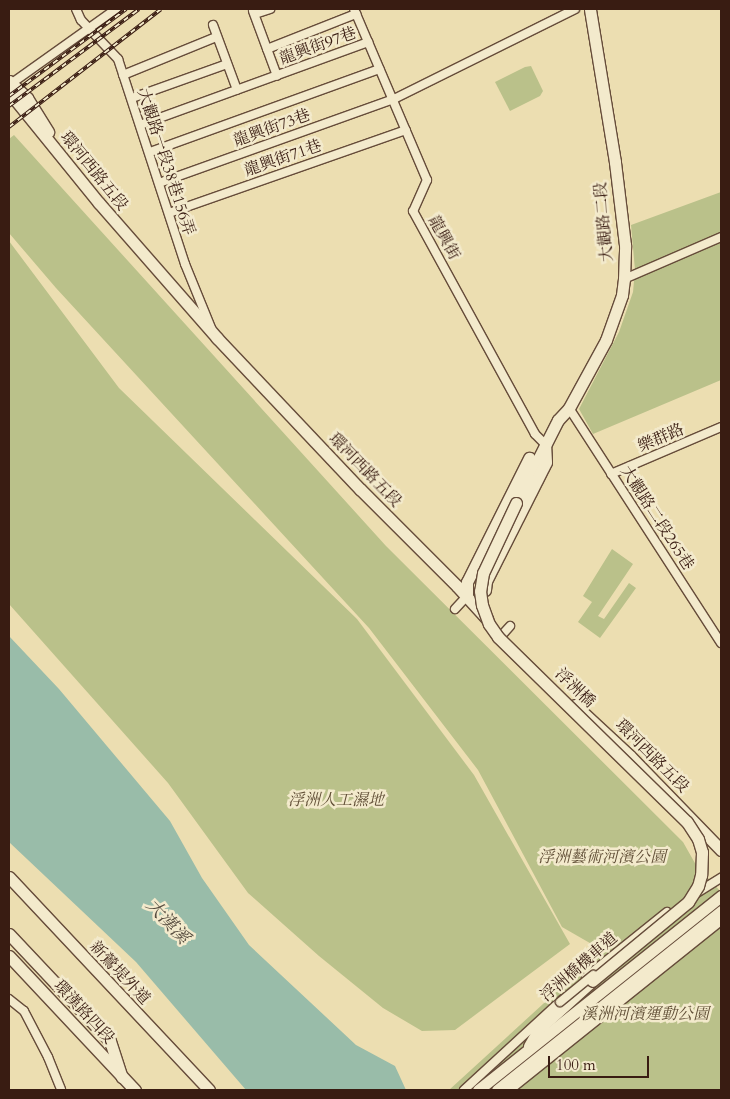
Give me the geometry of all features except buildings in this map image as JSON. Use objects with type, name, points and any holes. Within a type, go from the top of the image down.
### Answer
[{"type":"main road","name":"大觀路二段","points":[[545,444],[558,420],[569,408],[606,340],[622,295],[624,279],[625,245],[615,162],[590,9]]},
{"type":"main road","name":"環河西路五段","points":[[10,85],[35,108],[59,153],[134,244],[214,334],[360,489],[491,623],[506,630],[721,850]]},
{"type":"main road","name":"浮洲橋","points":[[526,1052],[540,1029],[592,982],[688,902],[698,886],[702,864],[698,840],[687,822],[498,637],[488,624],[480,591],[483,573],[545,444]]},
{"type":"main road","points":[[545,444],[546,462],[486,581],[477,591],[466,596],[467,582],[532,452],[545,444]]},
{"type":"main road","points":[[486,581],[484,592],[491,623]]},
{"type":"main road","name":"新鶯堤外道","points":[[9,877],[208,1090]]},
{"type":"main road","name":"浮洲橋","points":[[478,1090],[721,896]]},
{"type":"main road","points":[[497,1090],[721,911]]},
{"type":"main road","points":[[9,934],[110,1041],[122,1077]]},
{"type":"main road","name":"環漢路四段","points":[[9,956],[135,1090]]},
{"type":"street","name":"大觀路一段38巷156弄","points":[[76,9],[89,28],[118,59],[150,152],[185,264],[199,293],[214,334]]},
{"type":"street","points":[[10,85],[116,9]]},
{"type":"street","points":[[270,9],[254,12],[277,76]]},
{"type":"street","name":"龍興街73巷","points":[[159,183],[394,100],[575,9]]},
{"type":"street","points":[[267,49],[355,11]]},
{"type":"street","name":"龍興街","points":[[355,11],[427,180],[413,211],[535,434],[545,444]]},
{"type":"street","points":[[213,25],[216,38],[236,90]]},
{"type":"street","points":[[123,75],[216,38]]},
{"type":"street","name":"龍興街97巷","points":[[140,125],[368,42]]},
{"type":"street","points":[[132,98],[227,64]]},
{"type":"street","points":[[150,152],[379,69]]},
{"type":"street","name":"龍興街71巷","points":[[169,213],[406,130]]},
{"type":"street","points":[[624,279],[721,237]]},
{"type":"street","name":"大觀路二段265巷","points":[[569,408],[721,643]]},
{"type":"street","name":"樂群路","points":[[611,474],[721,427]]},
{"type":"street","points":[[516,503],[499,529],[478,576],[477,604],[489,633],[500,646],[683,824],[691,836],[698,859],[696,881],[685,899],[560,1002]]},
{"type":"street","points":[[455,609],[466,596]]},
{"type":"street","name":"浮洲橋機車道","points":[[464,1090],[587,976],[671,910],[721,878]]},
{"type":"street","points":[[510,1090],[721,921]]},
{"type":"street","points":[[9,999],[24,1011],[48,1056],[61,1090]]},
{"type":"green space","points":[[531,66],[543,91],[540,96],[510,111],[495,82],[525,67]]},
{"type":"green space","name":"浮洲藝術河濱公園","points":[[14,135],[386,546],[683,842],[696,865],[721,892],[721,1090],[449,1090],[602,950],[562,927],[478,770],[369,628],[56,288],[9,233],[9,139]]},
{"type":"green space","points":[[721,192],[721,380],[593,434],[579,409],[619,332],[633,292],[635,270],[631,225]]},
{"type":"green space","name":"浮洲人工濕地","points":[[9,241],[119,388],[357,619],[474,775],[570,944],[455,1030],[422,1031],[383,1008],[319,956],[248,893],[168,783],[9,604]]},
{"type":"green space","points":[[612,549],[633,564],[598,616],[604,619],[629,583],[636,588],[600,638],[578,622],[592,602],[583,596]]},
{"type":"water","name":"大漢溪","points":[[9,636],[59,689],[170,821],[202,878],[249,945],[356,1045],[395,1066],[406,1090],[246,1090],[136,962],[9,842]]},
{"type":"railway","points":[[9,96],[126,9]]},
{"type":"railway","points":[[9,106],[139,9]]},
{"type":"railway","points":[[9,127],[161,9]]},
{"type":"park label","name":"溪洲河濱運動公園","points":[[645,1014]]}]
